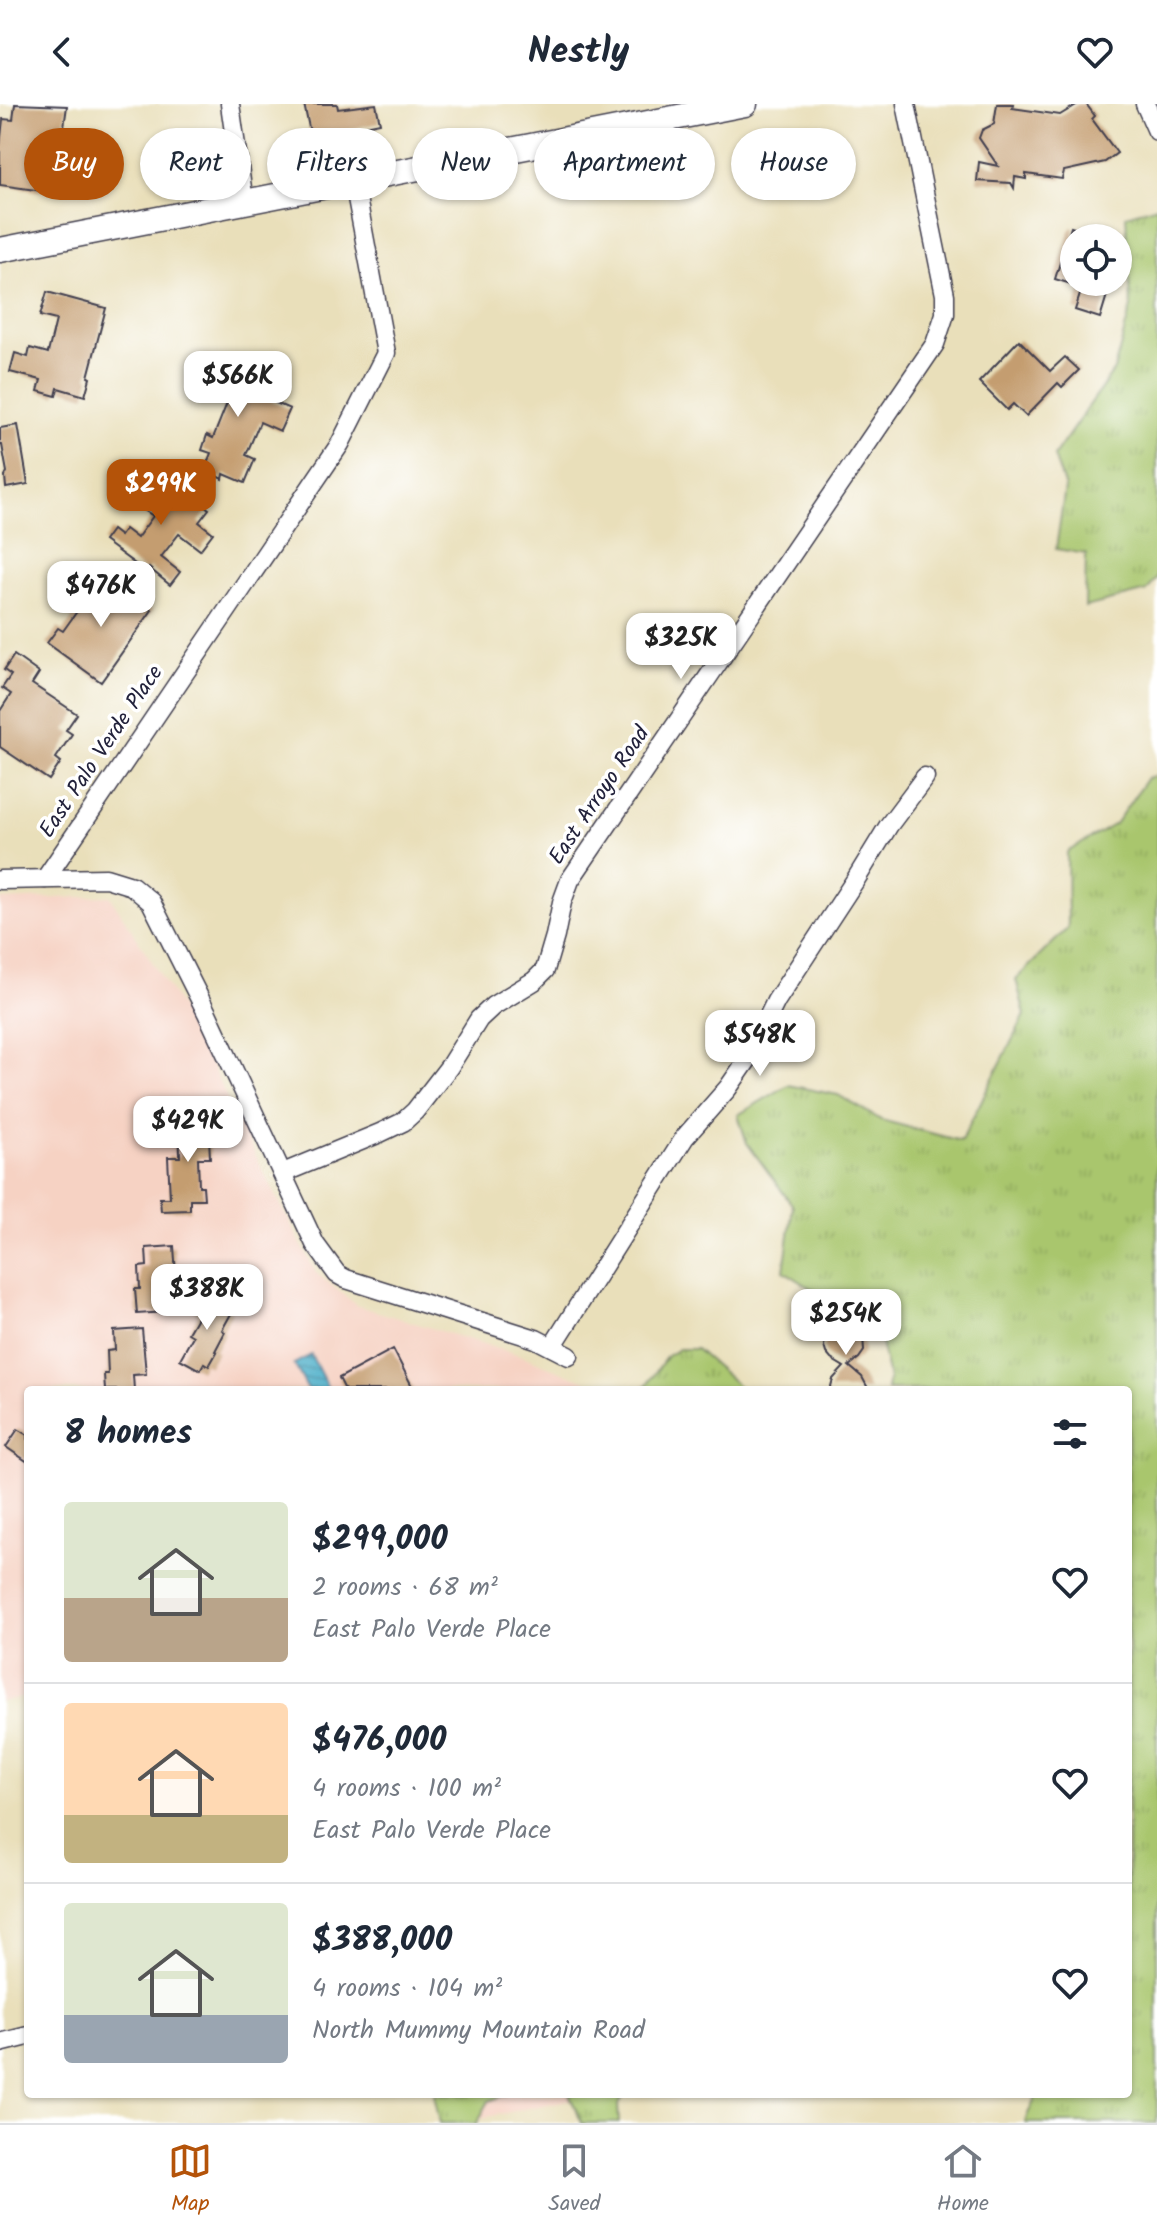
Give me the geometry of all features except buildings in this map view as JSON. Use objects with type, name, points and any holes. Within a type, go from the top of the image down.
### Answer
[{"type":"street","points":[[230,104],[244,202]]},
{"type":"street","points":[[396,174],[745,104]]},
{"type":"street","name":"East Arroyo Road","points":[[283,1173],[403,1122],[434,1088],[479,1019],[545,970],[570,880],[935,344],[945,314],[945,295],[906,104]]},
{"type":"street","points":[[1145,104],[1157,131]]},
{"type":"street","points":[[0,250],[267,198]]},
{"type":"street","name":"East Palo Verde Place","points":[[45,879],[340,444],[386,353],[357,200]]},
{"type":"street","points":[[0,880],[106,878],[132,886],[151,902],[174,944],[315,1244],[337,1274],[519,1333],[560,1352],[685,1137],[728,1088],[746,1062],[776,1001],[889,825],[925,777]]},
{"type":"street","points":[[0,2043],[24,2037]]},
{"type":"shaded area","points":[[110,896],[189,1020],[316,1273],[358,1306],[520,1355],[585,1381],[589,1386],[24,1386],[24,1697],[0,1702],[0,900]]},
{"type":"shaded area","points":[[441,2098],[578,2098],[457,2123]]},
{"type":"green space","points":[[1157,206],[1157,578],[1147,591],[1085,607],[1086,554],[1056,549],[1065,488],[1054,456],[1114,370],[1132,296],[1132,224],[1126,224],[1126,215]]},
{"type":"green space","points":[[1157,776],[1157,2123],[1025,2123],[1035,2098],[1132,2098],[1132,1386],[888,1386],[889,1377],[874,1314],[822,1295],[784,1271],[793,1206],[747,1143],[738,1115],[788,1085],[838,1095],[881,1120],[961,1141],[1025,1015],[1016,979],[1068,928],[1067,852],[1115,824],[1147,778]]},
{"type":"green space","points":[[679,1349],[696,1349],[738,1386],[646,1386],[667,1356]]},
{"type":"green space","points":[[435,2098],[497,2098],[489,2101],[477,2123],[440,2123]]},
{"type":"green space","points":[[571,2098],[622,2098],[618,2105],[619,2123],[582,2123]]},
{"type":"water","points":[[311,1355],[327,1386],[306,1386],[294,1364]]}]
